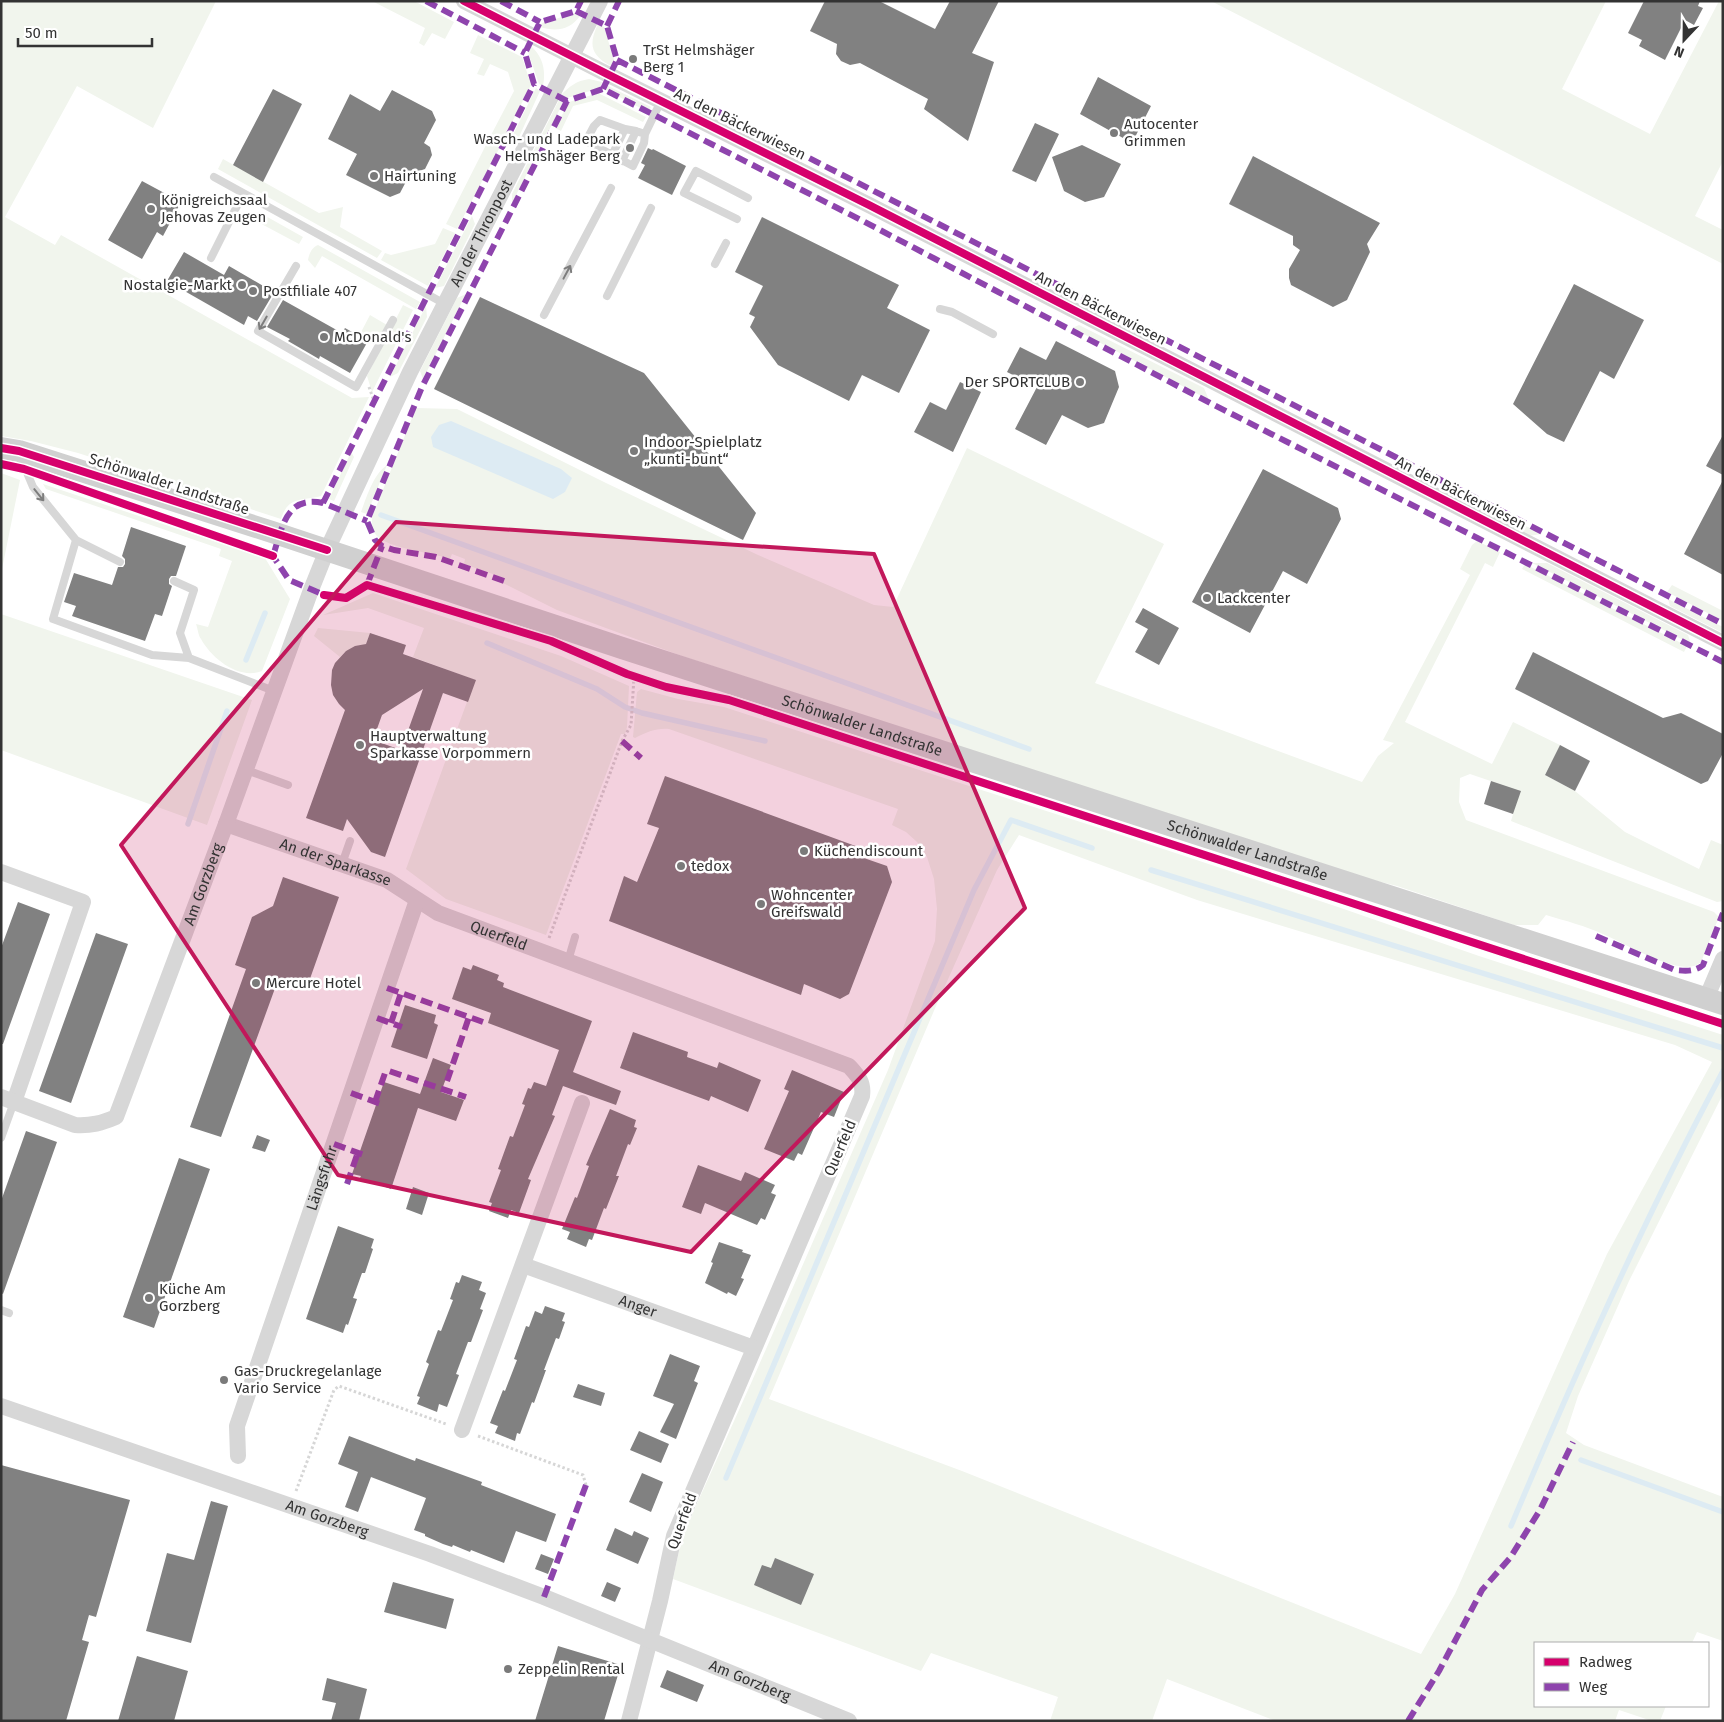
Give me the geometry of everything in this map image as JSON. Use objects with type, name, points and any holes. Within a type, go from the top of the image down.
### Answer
[{"type":"main road","name":"Schönwalder Landstraße","points":[[10,450],[327,550],[622,648],[1714,1002]]},
{"type":"street","name":"An den Bäckerwiesen","points":[[464,1],[869,205],[1723,643]]},
{"type":"street","name":"An der Thronpost","points":[[327,550],[410,372],[600,1]]},
{"type":"street","name":"Am Gorzberg","points":[[8,1099],[76,1125],[99,1124],[116,1117],[327,550]]},
{"type":"street","name":"An der Sparkasse","points":[[226,824],[387,880],[438,913]]},
{"type":"street","points":[[1,872],[83,902],[8,1099]]},
{"type":"street","name":"Längsfuhr","points":[[238,1456],[237,1426],[417,900]]},
{"type":"street","name":"Querfeld","points":[[438,913],[849,1066],[861,1080],[862,1096],[674,1536],[660,1601],[649,1640]]},
{"type":"street","points":[[1714,1002],[1723,959]]},
{"type":"street","points":[[462,1430],[582,1104]]},
{"type":"street","name":"Anger","points":[[523,1264],[754,1348]]},
{"type":"street","name":"Am Gorzberg","points":[[1,1406],[430,1554],[544,1597],[849,1721]]},
{"type":"street","points":[[629,1721],[649,1640]]},
{"type":"lane","points":[[645,134],[600,120],[594,126],[586,141],[633,166],[644,143],[645,134],[661,101]]},
{"type":"lane","points":[[612,155],[625,129]]},
{"type":"lane","points":[[622,161],[636,130]]},
{"type":"lane","points":[[738,219],[684,193],[696,171],[748,198]]},
{"type":"lane","name":"An der Thronpost","points":[[214,177],[445,304]]},
{"type":"lane","points":[[544,315],[611,188]]},
{"type":"lane","points":[[210,258],[243,194]]},
{"type":"lane","points":[[607,296],[651,208]]},
{"type":"lane","points":[[715,264],[726,243]]},
{"type":"lane","points":[[296,266],[258,331],[356,387],[392,320]]},
{"type":"lane","points":[[940,309],[952,312],[993,334]]},
{"type":"lane","points":[[10,450],[24,469],[33,487],[76,540],[120,562]]},
{"type":"lane","points":[[76,540],[53,620],[152,655],[189,658],[274,691]]},
{"type":"lane","points":[[174,581],[194,590],[180,633],[189,658]]},
{"type":"lane","points":[[246,770],[288,785]]},
{"type":"lane","points":[[342,864],[350,841]]},
{"type":"lane","points":[[568,961],[576,938]]},
{"type":"lane","points":[[1,1138],[8,1099]]},
{"type":"path","points":[[548,940],[622,742],[631,725],[634,676]]},
{"type":"path","points":[[291,1506],[334,1390],[339,1386],[583,1475],[586,1485]]},
{"type":"highlighted area","points":[[396,522],[874,554],[1025,908],[691,1252],[338,1175],[121,845]]},
{"type":"shaded area","points":[[1,1],[216,1],[153,128],[77,86],[5,217],[55,245],[61,235],[352,398],[369,397],[321,496],[302,499],[292,503],[288,506],[281,519],[78,453],[31,441],[1,436]]},
{"type":"shaded area","points":[[372,1],[414,1],[454,22],[445,39],[432,33],[424,46],[419,43],[425,28]]},
{"type":"shaded area","points":[[1211,1],[1606,1],[1562,89],[1650,134],[1719,1],[1723,1],[1723,161],[1695,216],[1723,230],[1723,264]]},
{"type":"shaded area","points":[[575,13],[580,16],[572,24],[562,29],[540,27],[542,23]]},
{"type":"shaded area","points":[[598,24],[604,27],[614,60],[611,66],[599,58],[593,49],[593,38]]},
{"type":"shaded area","points":[[478,35],[522,57],[531,85],[502,142],[490,137],[514,91],[508,72],[490,64],[484,76],[477,74],[484,59],[470,53]]},
{"type":"shaded area","points":[[531,46],[543,64],[543,86],[539,84],[528,52]]},
{"type":"shaded area","points":[[589,79],[602,82],[600,88],[567,98],[561,95],[574,84]]},
{"type":"shaded area","points":[[606,85],[651,107],[648,112],[604,89]]},
{"type":"shaded area","points":[[536,88],[540,91],[519,137],[511,139]]},
{"type":"shaded area","points":[[598,93],[646,117],[643,122],[597,100],[573,106],[561,131],[555,128],[569,102]]},
{"type":"shaded area","points":[[559,100],[564,101],[512,203],[512,194]]},
{"type":"shaded area","points":[[488,141],[500,147],[457,229],[446,224]]},
{"type":"shaded area","points":[[223,159],[319,213],[343,207],[340,227],[382,251],[377,258],[218,169]]},
{"type":"shaded area","points":[[262,214],[303,237],[299,244],[254,220]]},
{"type":"shaded area","points":[[472,216],[475,224],[444,286],[435,288]]},
{"type":"shaded area","points":[[443,228],[455,233],[428,286],[381,260],[385,253],[391,255],[435,244]]},
{"type":"shaded area","points":[[318,245],[420,302],[416,309],[322,256],[315,268],[308,260],[311,251]]},
{"type":"shaded area","points":[[466,294],[423,379],[420,371],[457,298]]},
{"type":"shaded area","points":[[403,305],[413,310],[372,392],[367,376]]},
{"type":"shaded area","points":[[426,306],[427,317],[398,373],[390,377]]},
{"type":"shaded area","points":[[370,315],[387,325],[376,345],[359,336]]},
{"type":"shaded area","points":[[1079,325],[1204,388],[1209,400],[1072,328]]},
{"type":"shaded area","points":[[416,408],[457,409],[606,483],[758,555],[874,605],[893,607],[967,448],[1164,544],[1095,683],[1362,782],[1378,756],[1394,743],[1383,740],[1470,575],[1460,569],[1472,545],[1477,541],[1500,552],[1493,567],[1485,563],[1405,722],[1492,764],[1513,722],[1560,745],[1545,775],[1575,791],[1625,832],[1699,869],[1711,840],[1723,845],[1723,901],[1717,902],[1511,821],[1520,791],[1470,774],[1460,778],[1459,802],[1466,820],[1714,912],[1719,917],[1701,962],[1693,966],[1668,963],[1639,952],[1598,932],[1546,915],[1538,925],[1514,925],[1397,886],[1345,873],[682,656],[557,610],[503,583],[504,578],[464,564],[465,559],[452,554],[450,559],[390,544],[376,535],[373,529],[372,517]]},
{"type":"shaded area","points":[[451,421],[561,469],[572,478],[565,492],[553,499],[433,447],[431,437],[439,425]]},
{"type":"shaded area","points":[[351,452],[354,457],[335,499],[334,501],[329,499]]},
{"type":"shaded area","points":[[387,465],[367,514],[361,512],[374,480]]},
{"type":"shaded area","points":[[1,473],[20,480],[1,574]]},
{"type":"shaded area","points":[[43,484],[265,558],[290,599],[262,671],[244,673],[227,666],[212,654],[199,636],[196,624],[208,627],[232,561],[219,556],[221,549],[46,489]]},
{"type":"shaded area","points":[[1461,493],[1542,534],[1528,536],[1463,502]]},
{"type":"shaded area","points":[[1532,563],[1547,563],[1688,635],[1691,644]]},
{"type":"shaded area","points":[[1525,564],[1687,646],[1684,652],[1522,569]]},
{"type":"shaded area","points":[[1672,585],[1723,611],[1723,621],[1667,592]]},
{"type":"shaded area","points":[[373,593],[561,656],[629,686],[625,734],[621,734],[546,935],[446,899],[406,869],[475,680],[413,657],[424,628],[368,608],[323,615]]},
{"type":"shaded area","points":[[1668,599],[1723,627],[1723,633],[1670,606]]},
{"type":"shaded area","points":[[1,614],[252,700],[207,825],[1,750]]},
{"type":"shaded area","points":[[318,628],[370,633],[366,644],[346,651],[340,657],[314,636]]},
{"type":"shaded area","points":[[641,689],[678,699],[724,707],[1121,835],[1479,956],[1723,1035],[1723,1094],[1629,1281],[1578,1396],[1566,1433],[1584,1445],[1723,1497],[1723,1641],[1697,1632],[1692,1642],[1534,1642],[1534,1707],[1666,1707],[1660,1721],[1652,1721],[1619,1710],[1615,1721],[1276,1721],[1167,1679],[1152,1721],[1050,1721],[1058,1697],[931,1653],[921,1671],[673,1579],[682,1537],[888,1070],[935,941],[937,909],[934,879],[927,857],[917,842],[906,832],[892,825],[898,809],[669,729],[660,729],[635,738],[633,737],[637,692]],"holes":[[[1019,835],[1197,900],[1675,1045],[1712,1062],[1607,1254],[1455,1594],[1421,1654],[962,1471],[769,1399],[936,1006],[997,870]]]},
{"type":"building","points":[[825,1],[879,1],[935,29],[950,1],[999,1],[972,53],[994,62],[968,141],[924,109],[928,99],[860,63],[850,65],[841,61],[836,54],[837,44],[810,31]]},
{"type":"building","points":[[1644,1],[1700,1],[1698,6],[1703,8],[1694,25],[1685,20],[1665,60],[1639,46],[1642,40],[1628,33]]},
{"type":"building","points":[[1098,77],[1151,106],[1132,143],[1080,114]]},
{"type":"building","points":[[273,89],[302,104],[263,182],[233,165]]},
{"type":"building","points":[[392,90],[432,111],[436,120],[424,143],[430,147],[432,155],[425,169],[410,174],[400,193],[390,197],[346,175],[357,154],[328,139],[350,94],[380,111]]},
{"type":"building","points":[[1035,123],[1059,134],[1036,182],[1012,171]]},
{"type":"building","points":[[1082,145],[1121,164],[1104,197],[1085,202],[1064,191],[1052,157]]},
{"type":"building","points":[[648,148],[686,166],[672,195],[638,178],[645,165],[641,163]]},
{"type":"building","points":[[1253,156],[1380,223],[1367,244],[1370,252],[1347,300],[1333,307],[1291,285],[1289,269],[1300,250],[1293,245],[1293,236],[1229,204]]},
{"type":"building","points":[[142,181],[181,202],[163,236],[157,232],[142,259],[108,240]]},
{"type":"building","points":[[762,217],[899,285],[887,308],[930,330],[899,393],[862,375],[849,401],[778,365],[750,327],[755,317],[749,314],[763,286],[735,272]]},
{"type":"building","points":[[184,252],[224,275],[229,266],[265,287],[264,289],[273,294],[257,321],[248,316],[244,325],[167,281]]},
{"type":"building","points":[[1574,284],[1644,320],[1614,379],[1600,371],[1564,442],[1547,434],[1513,404]]},
{"type":"building","name":"Indoor-Spielplatz „kunti-bunt“","points":[[480,297],[644,373],[756,513],[743,540],[434,389]]},
{"type":"building","name":"McDonald's","points":[[283,300],[342,333],[345,328],[368,341],[350,373],[320,356],[319,359],[288,341],[290,339],[267,327]]},
{"type":"building","points":[[1056,341],[1115,371],[1119,387],[1104,423],[1088,428],[1062,415],[1046,445],[1015,429],[1037,387],[1007,372],[1020,347],[1046,360]]},
{"type":"building","points":[[960,382],[981,392],[953,452],[914,432],[930,402],[946,410]]},
{"type":"building","points":[[1723,435],[1723,475],[1706,466]]},
{"type":"building","points":[[1263,469],[1338,508],[1341,519],[1307,584],[1283,571],[1250,633],[1192,602]]},
{"type":"building","points":[[1723,480],[1723,575],[1684,554]]},
{"type":"building","points":[[131,527],[186,546],[176,576],[171,576],[169,579],[169,584],[172,586],[162,616],[155,614],[145,641],[72,616],[76,606],[64,602],[74,573],[112,585],[118,567],[123,567],[125,564],[125,559],[122,556]]},
{"type":"building","points":[[1143,608],[1179,628],[1159,665],[1135,652],[1148,629],[1135,622]]},
{"type":"building","name":"Hauptverwaltung Sparkasse Vorpommern","points":[[370,633],[406,645],[403,654],[476,680],[468,702],[443,693],[385,857],[371,852],[347,819],[343,831],[306,818],[345,710],[333,695],[331,685],[332,670],[335,663],[346,651],[355,646],[366,644]],"holes":[[[423,689],[401,750],[373,740],[382,715]]]},
{"type":"building","points":[[1533,652],[1663,718],[1681,713],[1723,734],[1723,753],[1708,781],[1701,784],[1515,689]]},
{"type":"building","points":[[1560,745],[1590,761],[1575,791],[1545,775]]},
{"type":"building","points":[[665,776],[861,848],[858,856],[887,866],[892,882],[849,994],[840,999],[804,984],[801,995],[609,921],[624,876],[637,882],[659,828],[647,824]]},
{"type":"building","points":[[1491,781],[1521,791],[1513,814],[1484,804]]},
{"type":"building","points":[[283,877],[339,897],[306,990],[278,980],[221,1137],[190,1127],[246,969],[235,965],[252,917],[273,906]]},
{"type":"building","points":[[18,902],[50,914],[3,1044],[1,1044],[1,948]]},
{"type":"building","points":[[96,933],[128,944],[71,1103],[39,1091]]},
{"type":"building","points":[[473,965],[499,975],[497,980],[504,983],[503,987],[592,1021],[573,1072],[621,1091],[616,1105],[563,1086],[552,1115],[555,1116],[528,1179],[531,1180],[519,1213],[511,1210],[508,1218],[489,1211],[492,1203],[489,1202],[501,1170],[498,1169],[510,1136],[513,1137],[525,1105],[522,1104],[528,1088],[531,1089],[534,1082],[546,1086],[559,1050],[488,1023],[491,1013],[452,999],[463,967],[471,970]]},
{"type":"building","points":[[405,1005],[436,1015],[434,1023],[438,1025],[427,1059],[391,1047]]},
{"type":"building","points":[[633,1032],[688,1052],[687,1057],[717,1068],[719,1062],[761,1080],[748,1112],[711,1096],[709,1101],[620,1068]]},
{"type":"building","points":[[433,1058],[451,1065],[441,1092],[464,1100],[456,1121],[418,1108],[391,1189],[352,1174],[384,1082],[420,1094]]},
{"type":"building","points":[[792,1070],[844,1092],[834,1117],[821,1112],[802,1155],[798,1153],[794,1161],[764,1149],[789,1091],[784,1089]]},
{"type":"building","points":[[610,1109],[636,1120],[634,1127],[637,1128],[630,1145],[628,1144],[616,1176],[619,1176],[606,1209],[604,1208],[592,1240],[589,1239],[586,1247],[567,1239],[570,1232],[562,1229],[575,1197],[577,1198],[589,1166],[586,1165]]},
{"type":"building","points":[[26,1131],[57,1142],[3,1294],[1,1293],[1,1201]]},
{"type":"building","points":[[257,1135],[270,1140],[265,1152],[252,1148]]},
{"type":"building","points":[[179,1158],[210,1169],[154,1328],[123,1317]]},
{"type":"building","points":[[698,1165],[741,1181],[745,1172],[775,1185],[771,1193],[776,1195],[765,1220],[761,1218],[757,1225],[705,1203],[701,1214],[682,1207]]},
{"type":"building","points":[[413,1187],[429,1193],[422,1215],[406,1209]]},
{"type":"building","points":[[338,1226],[374,1239],[371,1248],[373,1249],[365,1273],[362,1273],[353,1298],[357,1299],[348,1325],[346,1324],[343,1333],[306,1319]]},
{"type":"building","points":[[719,1242],[743,1250],[742,1252],[751,1255],[741,1278],[744,1279],[736,1296],[728,1292],[727,1294],[705,1283]]},
{"type":"building","points":[[462,1275],[482,1282],[479,1290],[486,1293],[480,1309],[483,1310],[456,1374],[459,1375],[447,1407],[439,1404],[437,1412],[417,1404],[420,1397],[417,1396],[429,1364],[426,1362],[438,1330],[441,1331],[453,1300],[450,1299],[456,1282],[459,1283]]},
{"type":"building","points":[[545,1306],[565,1313],[562,1321],[565,1322],[559,1339],[556,1338],[534,1403],[532,1402],[520,1434],[517,1433],[515,1441],[495,1433],[498,1426],[490,1423],[517,1360],[514,1359],[526,1326],[529,1327],[535,1311],[542,1314]]},
{"type":"building","points":[[670,1354],[700,1366],[694,1381],[698,1383],[676,1439],[660,1432],[674,1404],[653,1396]]},
{"type":"building","points":[[578,1384],[605,1393],[601,1406],[573,1397]]},
{"type":"building","points":[[639,1431],[669,1444],[661,1463],[630,1450]]},
{"type":"building","points":[[349,1436],[415,1461],[416,1458],[482,1482],[481,1485],[556,1514],[546,1542],[516,1531],[504,1563],[471,1550],[470,1552],[453,1545],[452,1547],[443,1544],[414,1530],[426,1498],[371,1477],[358,1512],[345,1507],[358,1472],[338,1464]]},
{"type":"building","points":[[1,1465],[130,1500],[96,1617],[89,1615],[82,1640],[89,1642],[66,1721],[1,1721]]},
{"type":"building","points":[[642,1473],[663,1482],[651,1512],[629,1502]]},
{"type":"building","points":[[211,1501],[228,1506],[191,1643],[146,1631],[167,1553],[194,1560]]},
{"type":"building","points":[[615,1528],[632,1536],[634,1531],[649,1538],[638,1564],[606,1550]]},
{"type":"building","points":[[541,1554],[554,1559],[548,1574],[535,1569]]},
{"type":"building","points":[[775,1558],[814,1574],[801,1605],[754,1585],[762,1565],[771,1568]]},
{"type":"building","points":[[393,1582],[454,1599],[446,1629],[384,1612]]},
{"type":"building","points":[[607,1582],[621,1588],[615,1602],[601,1596]]},
{"type":"building","points":[[558,1646],[621,1665],[604,1721],[535,1721]]},
{"type":"building","points":[[137,1656],[188,1671],[174,1721],[118,1721]]},
{"type":"building","points":[[667,1670],[704,1685],[697,1702],[660,1687]]},
{"type":"building","points":[[327,1678],[367,1689],[359,1721],[331,1721],[336,1703],[322,1700]]},
{"type":"waterway","points":[[381,515],[1029,749]]},
{"type":"waterway","points":[[246,660],[265,613]]},
{"type":"waterway","points":[[487,643],[597,689],[625,707],[642,713],[765,741]]},
{"type":"waterway","points":[[188,824],[227,711]]},
{"type":"waterway","points":[[726,1478],[974,890],[1011,820],[1092,848]]},
{"type":"waterway","points":[[1151,870],[1723,1048]]},
{"type":"waterway","points":[[1511,1526],[1560,1410],[1638,1239],[1723,1071]]},
{"type":"waterway","points":[[1581,1460],[1723,1512]]},
{"type":"marked path","points":[[426,1],[525,53]]},
{"type":"marked path","points":[[501,1],[540,22]]},
{"type":"marked path","points":[[567,101],[534,84],[525,53],[540,22],[576,11],[581,1]]},
{"type":"marked path","points":[[607,26],[619,1]]},
{"type":"marked path","points":[[576,11],[607,26],[617,60],[603,89]]},
{"type":"marked path","points":[[617,60],[1723,624]]},
{"type":"marked path","points":[[323,503],[534,84]]},
{"type":"marked path","points":[[504,581],[436,557],[394,550],[382,546],[375,540],[367,521],[422,387],[567,101],[603,89],[861,220],[1212,404],[1723,662]]},
{"type":"marked path","points":[[273,556],[283,525],[293,509],[301,504],[311,502],[323,503],[367,521]]},
{"type":"marked path","points":[[367,585],[382,546]]},
{"type":"marked path","points":[[269,554],[273,556],[289,580],[327,596]]},
{"type":"marked path","points":[[622,741],[641,758]]},
{"type":"marked path","points":[[1596,936],[1675,970],[1693,970],[1703,965],[1723,913]]},
{"type":"marked path","points":[[387,988],[483,1022]]},
{"type":"marked path","points":[[391,1023],[401,993]]},
{"type":"marked path","points":[[447,1081],[469,1017]]},
{"type":"marked path","points":[[377,1018],[402,1027]]},
{"type":"marked path","points":[[375,1102],[385,1073],[389,1071],[466,1097]]},
{"type":"marked path","points":[[351,1093],[381,1104]]},
{"type":"marked path","points":[[334,1144],[364,1155]]},
{"type":"marked path","points":[[347,1184],[358,1152]]},
{"type":"marked path","points":[[1408,1721],[1439,1671],[1482,1590],[1510,1558],[1540,1510],[1573,1442]]},
{"type":"marked path","points":[[544,1597],[586,1485]]},
{"type":"cycle path","points":[[464,1],[869,205],[1723,643]]},
{"type":"cycle path","points":[[1,448],[19,451],[327,550]]},
{"type":"cycle path","points":[[1,464],[24,469],[273,556]]},
{"type":"cycle path","points":[[324,595],[346,598],[367,585],[551,641],[627,674],[666,687],[729,700],[1723,1024]]},
{"type":"place","name":"TrSt Helmshäger Berg 1","points":[[633,59]]},
{"type":"place","name":"Autocenter Grimmen","points":[[1114,133]]},
{"type":"place","name":"Wasch- und Ladepark Helmshäger Berg","points":[[630,148]]},
{"type":"place","name":"Hairtuning","points":[[374,176]]},
{"type":"place","name":"Königreichssaal Jehovas Zeugen","points":[[151,209]]},
{"type":"place","name":"Nostalgie-Markt","points":[[242,285]]},
{"type":"place","name":"Postfiliale 407","points":[[253,291]]},
{"type":"place","name":"McDonald's","points":[[324,337]]},
{"type":"place","name":"Der SPORTCLUB","points":[[1080,382]]},
{"type":"place","name":"Indoor-Spielplatz „kunti-bunt“","points":[[634,451]]},
{"type":"place","name":"Lackcenter","points":[[1207,598]]},
{"type":"place","name":"Hauptverwaltung Sparkasse Vorpommern","points":[[360,745]]},
{"type":"place","name":"Küchendiscount","points":[[804,851]]},
{"type":"place","name":"tedox","points":[[681,866]]},
{"type":"place","name":"Wohncenter Greifswald","points":[[761,904]]},
{"type":"place","name":"Mercure Hotel","points":[[256,983]]},
{"type":"place","name":"Küche Am Gorzberg","points":[[149,1298]]},
{"type":"place","name":"Gas-Druckregelanlage Vario Service","points":[[224,1380]]},
{"type":"place","name":"Zeppelin Rental","points":[[508,1669]]}]
